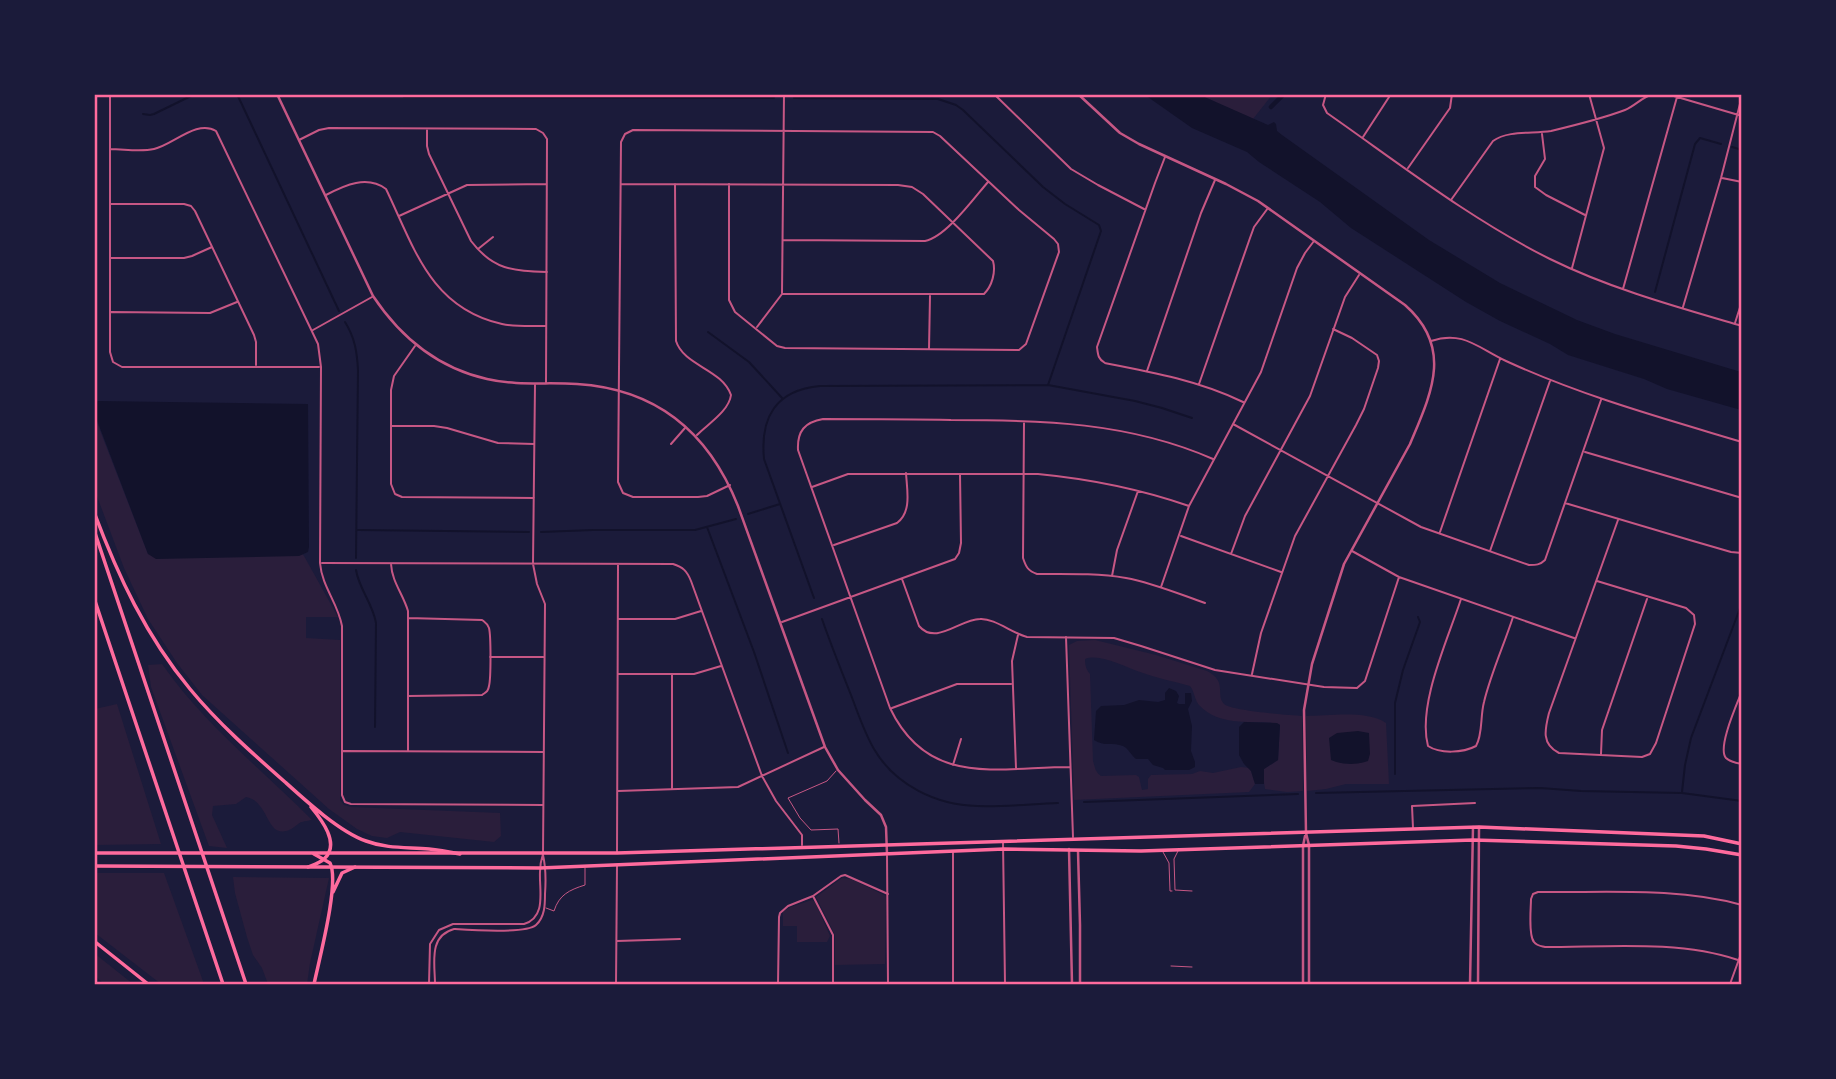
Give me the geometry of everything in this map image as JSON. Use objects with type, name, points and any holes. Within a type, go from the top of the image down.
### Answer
[{"type":"main road","points":[[94,512],[126,590],[153,639],[210,712],[308,803],[352,835],[388,847],[460,854]]},
{"type":"main road","points":[[94,530],[246,985]]},
{"type":"main road","points":[[94,598],[223,985]]},
{"type":"main road","points":[[308,803],[326,828],[330,839],[325,859],[308,867]]},
{"type":"main road","points":[[94,853],[617,853],[1476,827],[1704,836],[1741,844]]},
{"type":"main road","points":[[94,866],[546,868],[1004,849],[1161,850],[1476,839],[1676,846],[1741,856]]},
{"type":"main road","points":[[314,854],[325,859],[332,867],[333,879],[314,985]]},
{"type":"main road","points":[[332,894],[339,876],[355,867]]},
{"type":"main road","points":[[94,942],[148,985]]},
{"type":"street","points":[[110,94],[110,352],[113,362],[122,367],[321,367]]},
{"type":"street","points":[[277,94],[373,296],[415,346],[444,364],[499,382],[577,384],[620,391],[638,397],[659,407],[686,427],[711,454],[730,485],[825,747],[838,770],[881,815],[886,827],[888,985]]},
{"type":"street","points":[[756,327],[782,294],[784,94]]},
{"type":"street","points":[[994,94],[1071,169],[1098,186],[1145,209]]},
{"type":"street","points":[[1078,94],[1120,133],[1248,195],[1405,305],[1416,315],[1428,333],[1434,350],[1435,368],[1429,393],[1410,444],[1351,551],[1335,591],[1307,685],[1303,728],[1306,833],[1309,845],[1310,985]]},
{"type":"street","points":[[1326,94],[1323,105],[1327,113],[1450,201],[1518,242],[1572,269],[1623,290],[1741,326]]},
{"type":"street","points":[[1363,138],[1391,94]]},
{"type":"street","points":[[1408,169],[1450,108],[1452,94]]},
{"type":"street","points":[[1572,269],[1604,148],[1590,94]]},
{"type":"street","points":[[1450,201],[1499,136],[1542,133],[1597,120],[1628,109],[1653,94]]},
{"type":"street","points":[[1667,94],[1741,116]]},
{"type":"street","points":[[1683,308],[1741,96]]},
{"type":"street","points":[[1623,290],[1677,97]]},
{"type":"street","points":[[110,149],[156,149],[198,128],[209,127],[218,134],[318,344],[321,367],[320,563],[326,589],[337,608],[342,626],[342,795],[345,802],[543,805]]},
{"type":"street","points":[[298,140],[330,128],[536,129],[543,133],[547,139],[548,184],[546,384]]},
{"type":"street","points":[[427,128],[429,154],[477,250],[506,269],[547,272]]},
{"type":"street","points":[[729,184],[729,300],[735,312],[777,346],[785,348],[1019,350],[1026,344],[1059,252],[1058,244],[933,132],[633,130],[625,134],[621,142],[620,184],[618,482],[623,493],[633,497],[707,496],[730,485]]},
{"type":"street","points":[[1542,133],[1545,159],[1535,177],[1535,187],[1586,215]]},
{"type":"street","points":[[1165,157],[1097,347],[1097,354],[1105,363],[1199,385],[1244,403]]},
{"type":"street","points":[[1721,177],[1741,182]]},
{"type":"street","points":[[1147,372],[1201,213],[1215,180]]},
{"type":"street","points":[[783,240],[934,239],[988,182]]},
{"type":"street","points":[[325,195],[348,184],[378,183],[386,189],[422,266],[445,295],[465,310],[502,324],[547,326]]},
{"type":"street","points":[[399,216],[467,185],[548,184]]},
{"type":"street","points":[[620,184],[912,187],[923,194],[993,261],[995,271],[987,291],[979,295],[782,294]]},
{"type":"street","points":[[675,184],[676,341],[679,350],[724,383],[731,395],[726,408],[696,436]]},
{"type":"street","points":[[110,204],[191,206],[256,342],[256,367]]},
{"type":"street","points":[[1199,385],[1250,238],[1268,208]]},
{"type":"street","points":[[477,250],[493,237]]},
{"type":"street","points":[[1161,587],[1189,506],[1264,364],[1297,268],[1314,242]]},
{"type":"street","points":[[110,258],[184,258],[212,247]]},
{"type":"street","points":[[1231,554],[1245,516],[1310,396],[1345,297],[1360,274]]},
{"type":"street","points":[[929,349],[930,295]]},
{"type":"street","points":[[312,331],[373,296]]},
{"type":"street","points":[[1735,324],[1741,300]]},
{"type":"street","points":[[110,312],[210,313],[237,302]]},
{"type":"street","points":[[1251,676],[1261,633],[1295,536],[1364,409],[1379,362],[1377,355],[1370,349],[1334,329]]},
{"type":"street","points":[[1431,341],[1462,338],[1550,380],[1601,400],[1741,442]]},
{"type":"street","points":[[415,346],[394,376],[391,390],[391,484],[395,494],[402,497],[535,498]]},
{"type":"street","points":[[1440,533],[1501,358]]},
{"type":"street","points":[[1490,551],[1550,380]]},
{"type":"street","points":[[435,985],[435,951],[443,934],[454,929],[531,928],[537,925],[544,907],[545,604],[537,584],[534,564],[536,384]]},
{"type":"street","points":[[1233,424],[1422,527],[1529,565],[1539,564],[1545,559],[1601,400]]},
{"type":"street","points":[[1070,767],[976,770],[953,765],[929,754],[906,734],[890,708],[798,450],[800,430],[815,420],[823,419],[1024,420],[1070,423],[1185,446],[1213,459]]},
{"type":"street","points":[[1024,420],[1024,562],[1030,572],[1112,576],[1161,587],[1205,603]]},
{"type":"street","points":[[390,426],[434,426],[498,443],[535,444]]},
{"type":"street","points":[[671,444],[686,427]]},
{"type":"street","points":[[1583,451],[1741,498]]},
{"type":"street","points":[[833,545],[903,519],[906,513],[906,473]]},
{"type":"street","points":[[780,623],[956,559],[960,553],[960,473]]},
{"type":"street","points":[[812,486],[848,474],[1024,474],[1076,478],[1138,490],[1189,506]]},
{"type":"street","points":[[1112,576],[1117,550],[1138,490]]},
{"type":"street","points":[[1565,503],[1741,553]]},
{"type":"street","points":[[1597,581],[1686,608],[1694,615],[1695,624],[1656,743],[1650,754],[1642,757],[1559,753],[1547,744],[1545,735],[1549,713],[1618,520]]},
{"type":"street","points":[[1180,536],[1282,573]]},
{"type":"street","points":[[1351,551],[1399,577],[1575,639]]},
{"type":"street","points":[[320,563],[680,566],[687,572],[702,610],[762,776],[776,801],[802,835],[803,847]]},
{"type":"street","points":[[391,563],[394,582],[404,598],[408,618],[408,750]]},
{"type":"street","points":[[617,853],[618,564]]},
{"type":"street","points":[[902,579],[919,626],[924,632],[937,634],[969,621],[985,619],[1027,637],[1114,639],[1202,667],[1346,689],[1357,688],[1365,681],[1399,577]]},
{"type":"street","points":[[1601,755],[1602,730],[1648,597]]},
{"type":"street","points":[[1461,599],[1428,700],[1425,737],[1428,746],[1433,750],[1464,750],[1476,746],[1486,692],[1513,617]]},
{"type":"street","points":[[618,619],[675,619],[702,610]]},
{"type":"street","points":[[408,618],[482,620],[488,624],[490,632],[489,686],[482,695],[408,696]]},
{"type":"street","points":[[1016,769],[1013,654],[1018,635]]},
{"type":"street","points":[[1066,637],[1073,838]]},
{"type":"street","points":[[490,657],[544,657]]},
{"type":"street","points":[[618,674],[694,674],[722,666]]},
{"type":"street","points":[[672,674],[672,789]]},
{"type":"street","points":[[890,708],[957,684],[1013,684]]},
{"type":"street","points":[[1741,691],[1722,747],[1725,758],[1741,764]]},
{"type":"street","points":[[953,765],[961,739]]},
{"type":"street","points":[[617,791],[738,787],[825,747]]},
{"type":"street","points":[[342,751],[543,752]]},
{"type":"street","points":[[1413,829],[1412,806],[1475,803]]},
{"type":"street","points":[[1476,827],[1478,985]]},
{"type":"street","points":[[1303,985],[1303,846],[1306,833]]},
{"type":"street","points":[[1471,985],[1476,839]]},
{"type":"street","points":[[1003,841],[1005,985]]},
{"type":"street","points":[[1069,849],[1072,985]]},
{"type":"street","points":[[1078,850],[1080,985]]},
{"type":"street","points":[[953,851],[953,985]]},
{"type":"street","points":[[429,985],[430,944],[439,930],[453,924],[519,925],[529,923],[537,914],[540,908],[540,868],[543,854]]},
{"type":"street","points":[[616,985],[617,865]]},
{"type":"street","points":[[778,985],[779,917],[788,906],[813,896],[845,875],[888,894]]},
{"type":"street","points":[[1738,960],[1702,950],[1680,948],[1538,946],[1531,934],[1531,899],[1533,894],[1538,892],[1685,893],[1741,905]]},
{"type":"street","points":[[813,896],[833,935],[833,985]]},
{"type":"street","points":[[616,941],[680,939]]},
{"type":"street","points":[[1730,985],[1741,951]]},
{"type":"lane","points":[[838,770],[827,781],[788,799],[811,830],[838,829],[839,846]]},
{"type":"lane","points":[[1172,891],[1174,859],[1179,849]]},
{"type":"lane","points":[[1161,850],[1169,863],[1172,891]]},
{"type":"lane","points":[[544,907],[554,912],[557,901],[570,890],[585,885],[585,867]]},
{"type":"lane","points":[[1172,891],[1192,891]]},
{"type":"lane","points":[[1171,967],[1192,967]]},
{"type":"shaded area","points":[[1145,95],[1200,95],[1268,125],[1274,122],[1277,131],[1282,135],[1429,240],[1500,283],[1577,320],[1741,372],[1741,410],[1667,389],[1568,355],[1500,321],[1351,228],[1320,202],[1247,152],[1192,128]]},
{"type":"shaded area","points":[[1200,95],[1272,95],[1253,119]]},
{"type":"shaded area","points":[[95,403],[308,404],[308,552],[299,556],[156,559],[148,554],[95,415]]},
{"type":"shaded area","points":[[94,415],[148,554],[304,556],[338,617],[306,617],[306,638],[340,640],[340,800],[344,805],[500,813],[501,836],[494,842],[400,832],[387,838],[372,836],[357,829],[329,809],[202,695],[148,619],[124,568],[95,491]]},
{"type":"shaded area","points":[[1095,640],[1207,671],[1217,679],[1222,700],[1229,706],[1302,716],[1303,791],[1265,789],[1264,769],[1278,760],[1280,725],[1216,717],[1200,706],[1190,686],[1105,659],[1091,658],[1085,659],[1090,674],[1093,761],[1101,776],[1136,775],[1142,790],[1148,789],[1151,775],[1192,774],[1200,771],[1213,773],[1241,767],[1250,768],[1255,784],[1249,792],[1074,800],[1069,645],[1077,641]]},
{"type":"shaded area","points":[[162,664],[214,726],[312,820],[279,831],[259,805],[246,797],[236,804],[213,806],[212,815],[227,848],[209,846],[151,687],[148,665]]},
{"type":"shaded area","points":[[1169,688],[1176,691],[1179,704],[1185,704],[1185,693],[1191,693],[1192,701],[1188,709],[1195,767],[1189,770],[1165,770],[1153,765],[1148,759],[1136,759],[1123,746],[1094,740],[1096,711],[1101,706],[1124,705],[1139,700],[1158,702],[1165,700],[1165,693]]},
{"type":"shaded area","points":[[117,704],[161,844],[95,845],[95,709]]},
{"type":"shaded area","points":[[1358,715],[1386,723],[1389,784],[1346,784],[1307,791],[1306,716]]},
{"type":"shaded area","points":[[1244,722],[1280,725],[1278,760],[1264,769],[1264,784],[1255,784],[1251,771],[1239,755],[1239,727]]},
{"type":"shaded area","points":[[1337,733],[1369,733],[1368,761],[1350,764],[1331,760],[1329,738]]},
{"type":"shaded area","points":[[95,873],[164,873],[204,984],[161,984],[95,933]]},
{"type":"shaded area","points":[[233,877],[329,878],[307,984],[268,984],[247,937]]},
{"type":"shaded area","points":[[842,878],[851,879],[886,896],[885,964],[835,965],[835,935],[816,897]]},
{"type":"shaded area","points":[[812,900],[830,936],[827,942],[797,942],[797,926],[783,926],[783,911]]},
{"type":"shaded area","points":[[94,953],[133,984],[104,984],[95,976]]},
{"type":"waterway","points":[[143,114],[154,114],[195,94]]},
{"type":"waterway","points":[[237,94],[339,311]]},
{"type":"waterway","points":[[404,94],[404,97],[774,98]]},
{"type":"waterway","points":[[1271,107],[1284,94]]},
{"type":"waterway","points":[[794,98],[938,99],[956,105],[1043,187],[1099,225],[1101,231],[1048,385]]},
{"type":"waterway","points":[[1655,292],[1695,144],[1700,138],[1721,144]]},
{"type":"waterway","points":[[1732,147],[1742,150]]},
{"type":"waterway","points":[[345,322],[355,345],[358,370],[356,558]]},
{"type":"waterway","points":[[708,332],[749,362],[783,399]]},
{"type":"waterway","points":[[814,598],[764,459],[763,444],[768,418],[774,408],[792,393],[820,386],[1048,385],[1135,401],[1192,418]]},
{"type":"waterway","points":[[748,514],[780,504]]},
{"type":"waterway","points":[[541,532],[695,530],[736,519]]},
{"type":"waterway","points":[[707,527],[788,753]]},
{"type":"waterway","points":[[358,530],[529,532]]},
{"type":"waterway","points":[[356,570],[376,623],[375,727]]},
{"type":"waterway","points":[[1682,792],[1691,738],[1742,603]]},
{"type":"waterway","points":[[1395,774],[1395,703],[1420,622],[1418,617]]},
{"type":"waterway","points":[[822,619],[870,743],[883,762],[905,783],[932,797],[962,805],[1058,803]]},
{"type":"waterway","points":[[1316,793],[1540,788],[1682,793],[1742,801]]},
{"type":"waterway","points":[[1084,802],[1298,794]]}]
